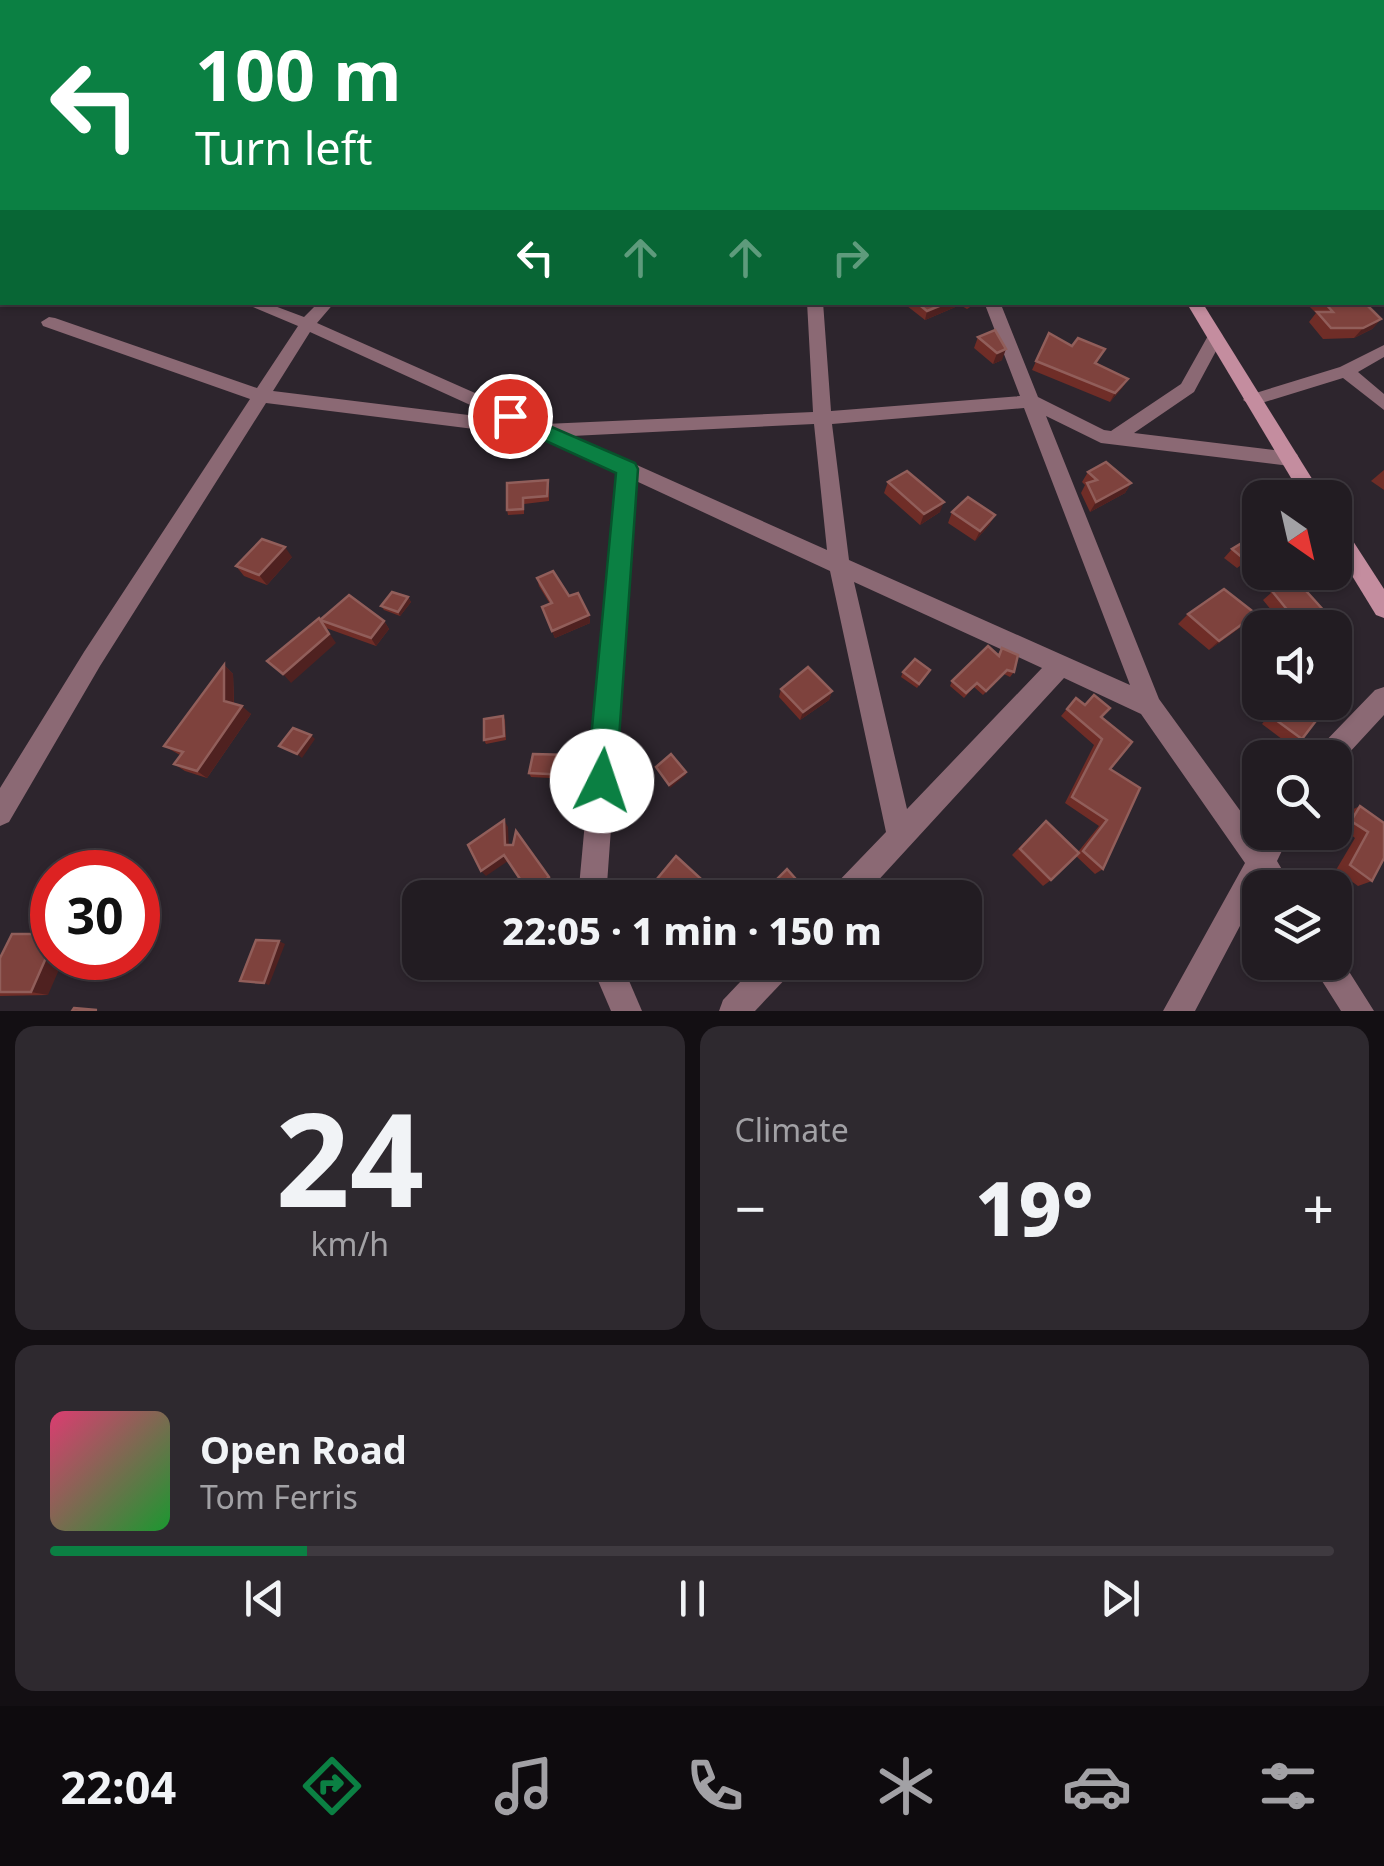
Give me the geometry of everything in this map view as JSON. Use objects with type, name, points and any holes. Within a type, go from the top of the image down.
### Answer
[{"type":"street","points":[[256,305],[307,324],[1150,706]]},
{"type":"street","points":[[0,813],[92,659],[307,324],[325,305]]},
{"type":"street","points":[[815,305],[822,418],[839,565],[900,836]]},
{"type":"street","points":[[993,305],[1150,706],[1268,870]]},
{"type":"street","points":[[1196,305],[1303,480]]},
{"type":"street","points":[[50,322],[261,396],[544,431],[822,418],[1030,401],[1101,436],[1290,459]]},
{"type":"street","points":[[1113,438],[1188,388],[1215,338]]},
{"type":"street","points":[[1252,400],[1346,371],[1384,350]]},
{"type":"street","points":[[1346,371],[1384,404]]},
{"type":"street","points":[[593,880],[627,469]]},
{"type":"street","points":[[1352,557],[1384,608]]},
{"type":"street","points":[[859,880],[1062,666]]},
{"type":"street","points":[[1344,740],[1384,698]]},
{"type":"street","points":[[1178,1011],[1268,850]]},
{"type":"street","points":[[613,980],[627,1011]]},
{"type":"street","points":[[734,1011],[763,980]]},
{"type":"street","points":[[1337,980],[1359,1011]]},
{"type":"building","points":[[920,305],[942,305],[927,311]]},
{"type":"building","points":[[1327,305],[1367,305],[1381,319],[1363,328],[1331,328],[1317,312],[1333,312]]},
{"type":"building","points":[[995,330],[1006,349],[997,353],[978,337]]},
{"type":"building","points":[[1049,333],[1072,346],[1078,338],[1105,349],[1095,363],[1128,379],[1115,393],[1036,361]]},
{"type":"building","points":[[1106,462],[1131,483],[1096,502],[1087,483],[1097,480],[1088,472]]},
{"type":"building","points":[[907,471],[944,502],[924,514],[888,482]]},
{"type":"building","points":[[548,480],[547,496],[523,498],[523,509],[507,510],[507,483]]},
{"type":"building","points":[[968,497],[995,515],[980,531],[952,512]]},
{"type":"building","points":[[262,539],[285,547],[259,575],[236,566]]},
{"type":"building","points":[[1242,543],[1242,557],[1232,549]]},
{"type":"building","points":[[553,571],[569,596],[578,593],[589,615],[552,631],[542,607],[552,603],[537,578]]},
{"type":"building","points":[[1224,589],[1251,610],[1242,610],[1242,624],[1219,641],[1188,614]]},
{"type":"building","points":[[1305,590],[1323,610],[1287,610],[1272,591]]},
{"type":"building","points":[[392,592],[408,597],[398,612],[381,606]]},
{"type":"building","points":[[349,595],[384,621],[371,638],[320,620]]},
{"type":"building","points":[[319,618],[329,634],[283,674],[267,661]]},
{"type":"building","points":[[988,646],[999,656],[1002,648],[1018,655],[1014,672],[1007,670],[986,691],[977,683],[966,693],[952,681]]},
{"type":"building","points":[[915,659],[930,670],[919,684],[903,672]]},
{"type":"building","points":[[224,665],[224,701],[242,706],[197,771],[174,764],[183,752],[164,746]]},
{"type":"building","points":[[808,667],[832,691],[803,712],[781,689]]},
{"type":"building","points":[[1094,695],[1110,708],[1101,717],[1132,742],[1110,769],[1140,788],[1103,869],[1083,851],[1107,820],[1072,797],[1102,739],[1067,709],[1076,698],[1085,705]]},
{"type":"building","points":[[503,716],[504,736],[484,740],[484,719]]},
{"type":"building","points":[[1276,720],[1317,720],[1302,739]]},
{"type":"building","points":[[293,728],[311,735],[297,754],[279,746]]},
{"type":"building","points":[[533,754],[571,755],[568,775],[529,773]]},
{"type":"building","points":[[671,754],[686,772],[669,785],[656,767]]},
{"type":"building","points":[[1360,806],[1384,823],[1384,858],[1372,881],[1350,865],[1368,832],[1352,819]]},
{"type":"building","points":[[504,820],[505,845],[513,845],[516,831],[549,877],[521,880],[504,855],[481,871],[468,845]]},
{"type":"building","points":[[1046,821],[1079,853],[1051,880],[1020,849]]},
{"type":"building","points":[[676,856],[702,880],[656,880]]},
{"type":"building","points":[[787,869],[797,880],[776,880]]},
{"type":"building","points":[[12,934],[30,934],[30,980],[36,980],[31,992],[0,992],[0,958]]},
{"type":"building","points":[[256,940],[279,941],[264,983],[240,981]]},
{"type":"route","points":[[510,416],[627,469],[602,781]]}]
